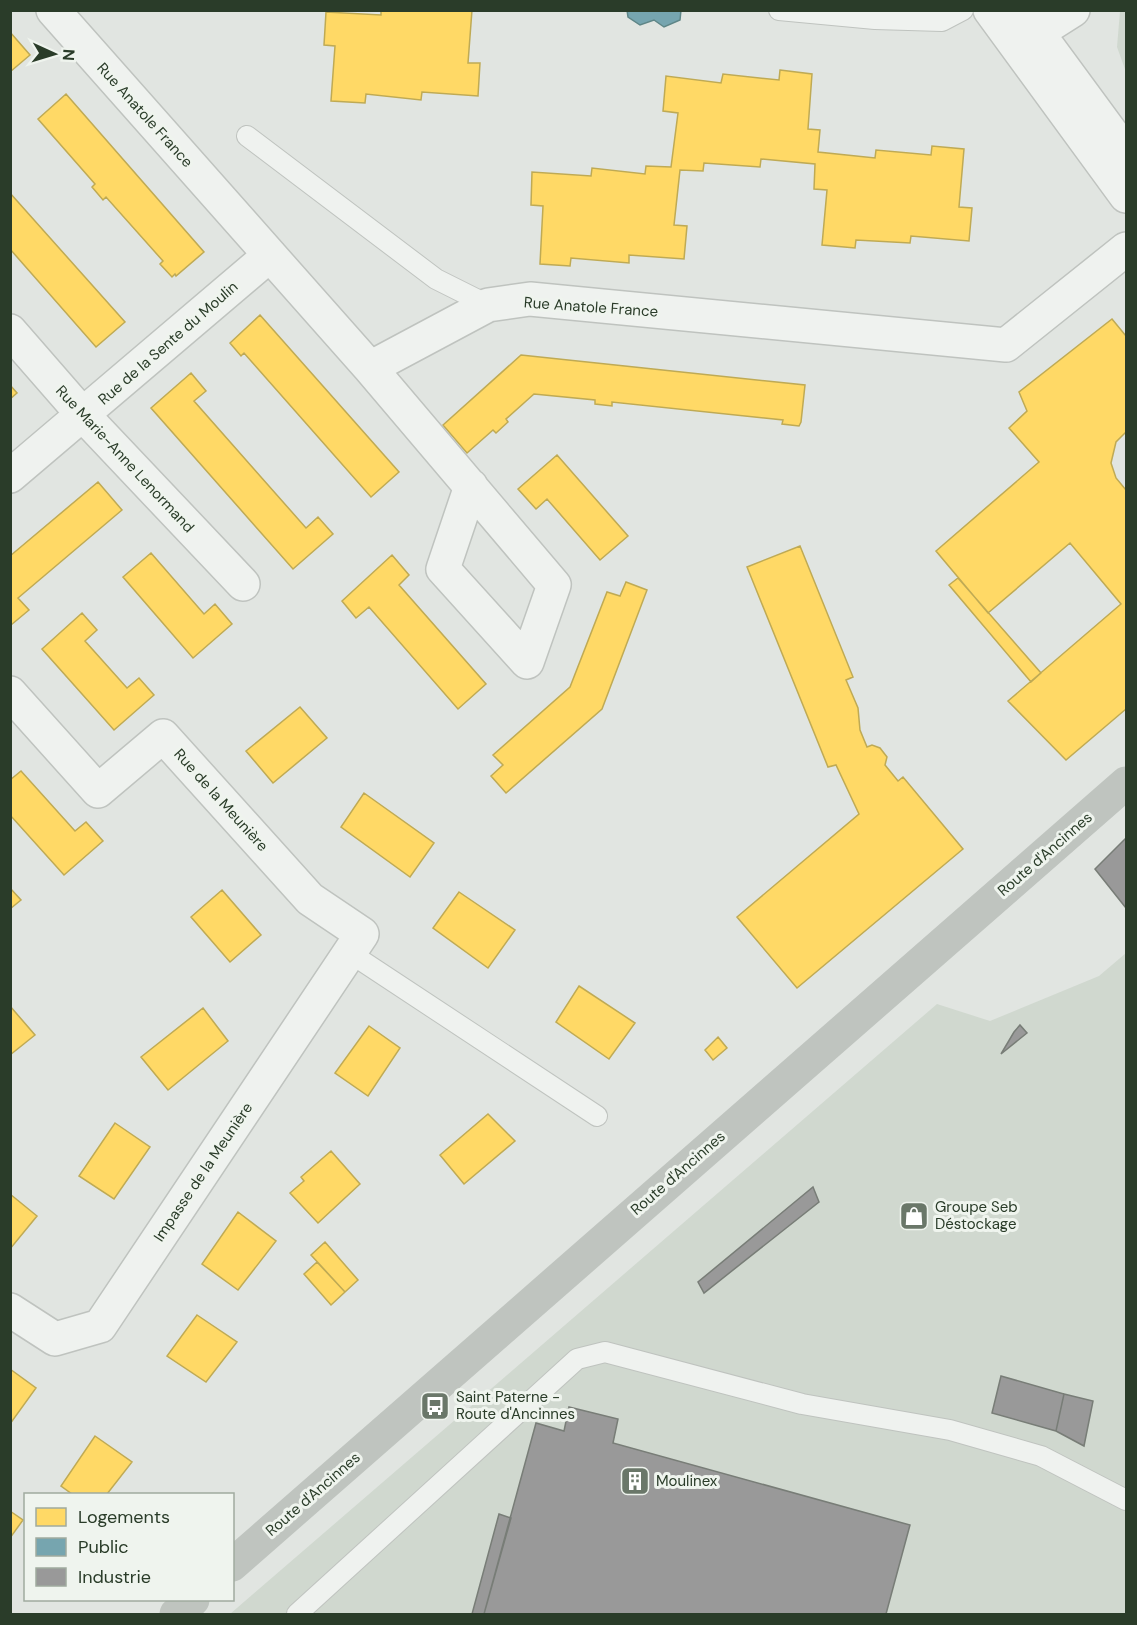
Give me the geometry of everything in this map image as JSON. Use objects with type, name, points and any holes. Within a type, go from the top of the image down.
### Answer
[{"type":"main road","name":"Route d'Ancinnes","points":[[234,1563],[1126,783]]},
{"type":"main road","points":[[176,1614],[191,1601]]},
{"type":"street","name":"Rue Anatole France","points":[[52,10],[370,368],[488,305],[530,299],[1006,345],[1126,249]]},
{"type":"street","points":[[990,10],[1025,30],[1126,153]]},
{"type":"street","points":[[1025,30],[1073,10]]},
{"type":"street","points":[[1025,30],[1126,196]]},
{"type":"street","name":"Rue de la Sente du Moulin","points":[[10,476],[84,416],[270,255]]},
{"type":"street","name":"Rue Marie-Anne Lenormand","points":[[10,331],[84,416],[243,584]]},
{"type":"street","points":[[370,368],[471,486],[554,585],[528,662],[443,569],[471,486]]},
{"type":"street","name":"Rue de la Meunière","points":[[10,693],[98,791],[163,736],[310,899],[356,944]]},
{"type":"street","name":"Impasse de la Meunière","points":[[10,1310],[55,1339],[100,1326],[356,944]]},
{"type":"lane","points":[[779,10],[942,21],[963,10]]},
{"type":"lane","points":[[247,136],[436,279],[488,305]]},
{"type":"lane","points":[[356,944],[597,1116]]},
{"type":"lane","points":[[297,1614],[577,1359],[605,1352],[802,1404],[950,1430],[1041,1456],[1126,1500]]},
{"type":"shaded area","points":[[1120,11],[1126,11],[1126,72],[1117,47]]},
{"type":"shaded area","points":[[1126,953],[1126,1614],[230,1614],[937,1004],[990,1021],[1099,976]]},
{"type":"building: Logements","points":[[381,10],[472,10],[468,63],[480,63],[478,96],[422,92],[421,100],[366,94],[365,103],[331,101],[335,46],[324,45],[326,12],[381,15]]},
{"type":"building: Logements","points":[[10,32],[30,55],[10,72]]},
{"type":"building: Logements","points":[[780,70],[812,74],[808,129],[820,130],[818,152],[875,158],[876,150],[931,155],[932,146],[964,149],[959,207],[972,208],[969,241],[911,236],[910,243],[856,240],[855,248],[822,245],[827,190],[814,189],[815,164],[761,159],[760,167],[704,163],[703,171],[680,170],[674,225],[687,226],[684,259],[629,255],[629,263],[571,258],[570,266],[540,264],[543,206],[531,205],[532,172],[591,176],[592,168],[645,174],[646,166],[671,167],[678,113],[663,111],[666,76],[721,83],[723,74],[779,80]]},
{"type":"building: Logements","points":[[66,94],[204,252],[176,276],[175,274],[172,277],[160,264],[163,261],[106,197],[103,200],[92,187],[95,184],[38,119]]},
{"type":"building: Logements","points":[[10,193],[125,322],[96,347],[10,249]]},
{"type":"building: Logements","points":[[260,315],[399,472],[371,497],[244,353],[241,356],[230,343]]},
{"type":"building: Logements","points":[[1112,319],[1126,336],[1126,432],[1116,442],[1111,463],[1116,478],[1126,490],[1126,709],[1066,760],[1008,701],[1121,604],[1070,543],[988,613],[936,551],[1039,462],[1009,428],[1027,411],[1019,392]]},
{"type":"building: Logements","points":[[521,355],[805,385],[801,422],[799,426],[782,424],[783,420],[612,402],[612,406],[595,404],[595,400],[534,394],[506,419],[508,422],[496,433],[493,430],[467,453],[443,425]]},
{"type":"building: Logements","points":[[191,373],[206,391],[194,401],[306,528],[318,517],[333,534],[293,569],[151,408]]},
{"type":"building: Logements","points":[[10,385],[17,393],[10,399]]},
{"type":"building: Logements","points":[[557,455],[628,536],[600,560],[547,499],[536,509],[518,489]]},
{"type":"building: Logements","points":[[98,482],[122,510],[18,598],[29,610],[11,625],[10,556]]},
{"type":"building: Logements","points":[[800,546],[853,677],[846,680],[858,708],[860,730],[867,747],[872,745],[880,748],[887,757],[885,765],[898,781],[903,777],[963,849],[797,988],[737,917],[859,814],[836,765],[828,767],[747,567]]},
{"type":"building: Logements","points":[[151,553],[204,614],[215,604],[232,624],[193,658],[123,577]]},
{"type":"building: Logements","points":[[392,555],[409,575],[399,585],[486,684],[458,709],[369,607],[356,618],[342,601]]},
{"type":"building: Logements","points":[[958,578],[1041,673],[1031,682],[949,585]]},
{"type":"building: Logements","points":[[626,582],[647,590],[602,709],[506,793],[491,776],[503,765],[493,755],[570,687],[607,592],[620,596]]},
{"type":"building: Logements","points":[[82,613],[97,630],[85,641],[127,688],[139,678],[154,695],[114,730],[42,649]]},
{"type":"building: Logements","points":[[300,707],[327,738],[273,783],[246,751]]},
{"type":"building: Logements","points":[[21,771],[75,831],[86,822],[103,841],[64,875],[10,815],[10,780]]},
{"type":"building: Logements","points":[[364,793],[434,843],[410,877],[341,827]]},
{"type":"building: Logements","points":[[10,888],[21,900],[10,909]]},
{"type":"building: Logements","points":[[222,890],[261,935],[230,962],[191,917]]},
{"type":"building: Logements","points":[[459,892],[515,930],[488,968],[433,928]]},
{"type":"building: Logements","points":[[579,986],[635,1023],[609,1059],[556,1022]]},
{"type":"building: Logements","points":[[10,1006],[35,1035],[10,1055]]},
{"type":"building: Logements","points":[[203,1008],[228,1041],[168,1090],[141,1057]]},
{"type":"building: Logements","points":[[369,1026],[400,1048],[368,1096],[335,1073]]},
{"type":"building: Logements","points":[[718,1037],[727,1048],[713,1060],[705,1050]]},
{"type":"building: Logements","points":[[488,1114],[515,1141],[464,1184],[440,1155]]},
{"type":"building: Logements","points":[[115,1123],[150,1147],[114,1199],[79,1176]]},
{"type":"building: Logements","points":[[331,1151],[360,1184],[318,1223],[290,1193],[304,1181],[301,1177]]},
{"type":"building: Logements","points":[[10,1194],[37,1216],[10,1249]]},
{"type":"building: Logements","points":[[238,1212],[276,1241],[238,1290],[202,1264]]},
{"type":"building: Logements","points":[[325,1242],[358,1280],[345,1292],[311,1255]]},
{"type":"building: Logements","points":[[317,1262],[345,1292],[331,1305],[304,1274]]},
{"type":"building: Logements","points":[[197,1315],[237,1342],[206,1382],[167,1356]]},
{"type":"building: Logements","points":[[10,1369],[36,1388],[10,1424]]},
{"type":"building: Logements","points":[[95,1436],[132,1462],[108,1493],[71,1493],[61,1486]]},
{"type":"building: Logements","points":[[10,1511],[23,1520],[10,1538]]},
{"type":"building: Public","points":[[627,10],[681,10],[680,20],[664,27],[654,20],[640,25],[628,17]]},
{"type":"building: Industrie","points":[[1126,838],[1126,908],[1095,869]]},
{"type":"building: Industrie","points":[[1020,1025],[1027,1033],[1001,1054],[1014,1032]]},
{"type":"building: Industrie","points":[[813,1187],[819,1202],[704,1293],[698,1282]]},
{"type":"building: Industrie","points":[[1001,1376],[1064,1394],[1056,1431],[992,1413]]},
{"type":"building: Industrie","points":[[1064,1394],[1093,1401],[1084,1446],[1056,1431]]},
{"type":"building: Industrie","name":"Moulinex","points":[[569,1407],[618,1419],[613,1443],[910,1525],[886,1614],[484,1614],[536,1423],[564,1431]]},
{"type":"building: Industrie","points":[[499,1514],[511,1518],[484,1614],[472,1614]]},
{"type":"place","name":"Groupe Seb Déstockage","points":[[914,1216]]},
{"type":"place","name":"Saint Paterne - Route d'Ancinnes","points":[[435,1406]]},
{"type":"place","name":"Moulinex","points":[[635,1481]]}]
